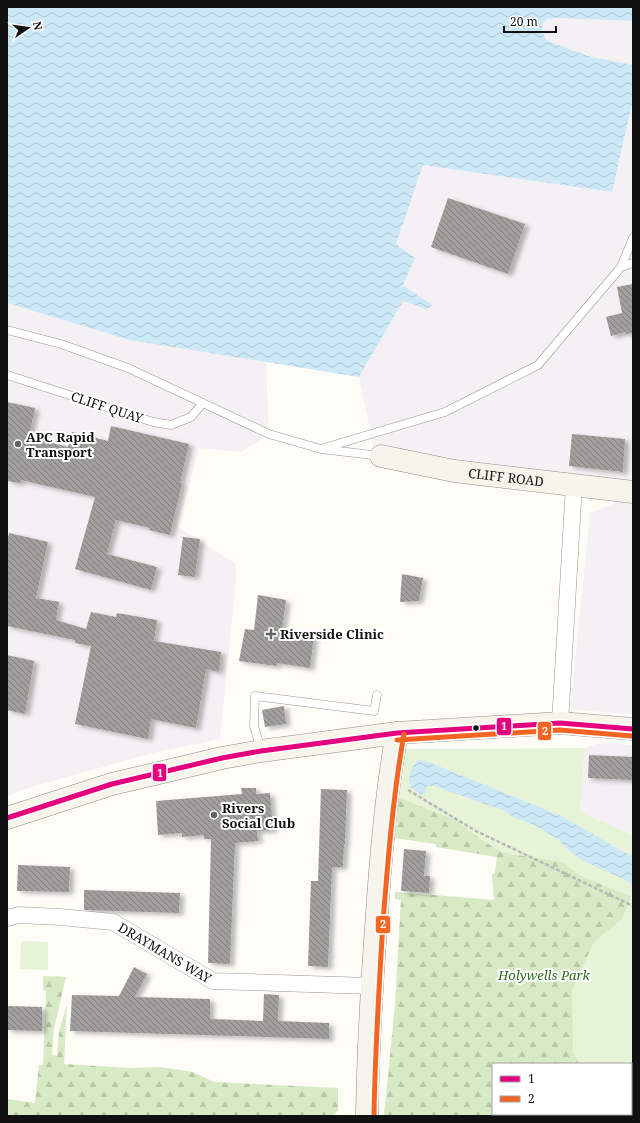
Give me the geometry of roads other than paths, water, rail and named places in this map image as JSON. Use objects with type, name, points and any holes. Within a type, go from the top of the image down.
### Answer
[{"type":"street","name":"CLIFF ROAD","points":[[381,456],[454,472],[633,492]]},
{"type":"street","points":[[560,723],[574,485]]},
{"type":"street","points":[[7,818],[112,784],[222,758],[261,751],[397,733],[560,723],[633,729]]},
{"type":"street","points":[[367,1116],[371,986],[382,840],[389,779],[397,733]]},
{"type":"street","name":"DRAYMANS WAY","points":[[7,918],[19,915],[113,922],[213,981],[371,986]]},
{"type":"lane","points":[[321,449],[445,412],[538,365],[621,267],[633,238]]},
{"type":"lane","points":[[621,267],[633,263]]},
{"type":"lane","points":[[7,330],[61,344],[128,368],[269,434],[321,449],[381,456]]},
{"type":"lane","name":"CLIFF QUAY","points":[[7,375],[153,422],[171,425],[191,416],[203,404]]},
{"type":"lane","points":[[261,751],[254,726],[255,696],[374,712],[377,695]]},
{"type":"water","points":[[7,7],[633,7],[633,21],[555,18],[548,19],[542,24],[543,33],[546,40],[588,56],[633,65],[633,100],[612,192],[423,165],[396,244],[415,258],[403,285],[432,305],[427,310],[403,301],[359,377],[129,340],[7,303]]},
{"type":"water","points":[[418,760],[426,761],[561,816],[633,857],[633,885],[624,879],[583,861],[568,850],[558,839],[532,824],[513,817],[505,811],[434,786],[427,786],[425,794],[420,794],[413,789],[409,782],[412,768]]},
{"type":"place","name":"APC Rapid Transport","points":[[18,444]]},
{"type":"place","name":"Riverside Clinic","points":[[271,634]]},
{"type":"place","name":"Rivers Social Club","points":[[214,815]]},
{"type":"park label","name":"Holywells Park","points":[[544,975]]}]
